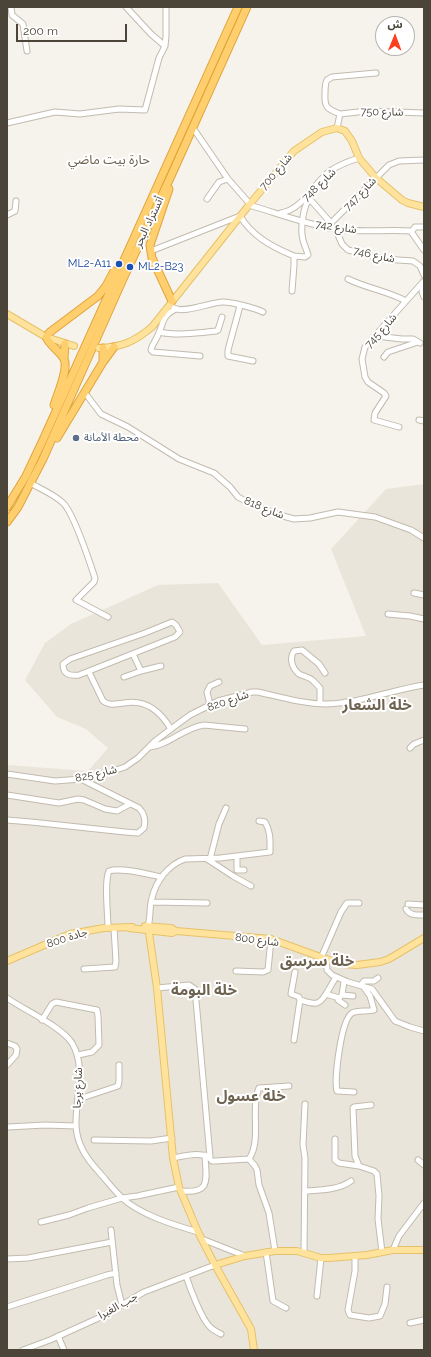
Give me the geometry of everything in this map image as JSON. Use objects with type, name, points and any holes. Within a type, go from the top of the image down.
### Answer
[{"type":"highway","name":"أتستراد البحر","points":[[7,507],[26,476],[238,7]]},
{"type":"highway","name":"أتستراد البحر","points":[[7,522],[18,507],[44,459],[123,279],[247,7]]},
{"type":"highway","points":[[171,176],[167,196],[150,245],[152,258],[172,301]]},
{"type":"highway","points":[[64,358],[50,344],[46,337],[98,296],[125,256]]},
{"type":"highway","points":[[49,425],[65,369],[65,344]]},
{"type":"highway","points":[[44,459],[103,362],[114,347]]},
{"type":"highway","points":[[101,348],[103,362]]},
{"type":"main road","points":[[337,128],[344,131],[352,140],[359,158],[376,178],[402,200],[424,207]]},
{"type":"main road","name":"شارع 700","points":[[101,348],[114,347],[127,343],[138,338],[152,328],[249,204],[294,152],[322,132],[337,128]]},
{"type":"main road","points":[[7,314],[46,337],[74,346]]},
{"type":"main road","points":[[151,927],[152,953],[157,988],[173,1158],[180,1189],[198,1232],[248,1322],[253,1334],[254,1350]]},
{"type":"main road","name":"جادة 800","points":[[7,961],[17,958],[61,937],[90,930],[129,928]]},
{"type":"main road","name":"شارع 800","points":[[129,928],[171,928],[176,931],[271,940],[343,964],[357,965],[390,959],[424,938]]},
{"type":"main road","points":[[215,1265],[245,1256],[275,1251],[304,1252],[321,1258],[355,1256],[391,1250],[424,1250]]},
{"type":"street","points":[[11,7],[14,17],[24,24],[27,51]]},
{"type":"street","points":[[126,7],[164,46]]},
{"type":"street","points":[[7,123],[55,112],[80,114],[119,109],[144,110],[164,46],[166,36],[166,7]]},
{"type":"street","points":[[337,128],[340,114],[328,108],[325,103],[325,87],[327,80],[332,78],[376,73]]},
{"type":"street","name":"شارع 750","points":[[340,114],[367,111],[424,113]]},
{"type":"street","points":[[193,128],[228,179],[249,204]]},
{"type":"street","name":"شارع 748","points":[[280,214],[292,210],[308,198],[330,171],[344,163],[359,158]]},
{"type":"street","name":"شارع 747","points":[[331,223],[387,167],[394,163],[424,160]]},
{"type":"street","points":[[207,199],[219,182],[228,179]]},
{"type":"street","points":[[151,251],[240,216],[248,228],[260,238],[294,256],[306,257],[308,255],[302,233],[304,212],[308,198],[331,223]]},
{"type":"street","points":[[7,215],[15,211],[16,201]]},
{"type":"street","name":"شارع 742","points":[[249,204],[303,222],[336,229],[358,231],[412,231],[415,227],[424,227]]},
{"type":"street","name":"شارع 746","points":[[331,223],[336,229],[342,244],[348,250],[384,260],[413,261],[420,266],[424,275]]},
{"type":"street","points":[[412,231],[424,250]]},
{"type":"street","points":[[292,291],[294,256]]},
{"type":"street","points":[[348,279],[358,284],[389,293],[406,301]]},
{"type":"street","points":[[423,280],[422,292],[424,297]]},
{"type":"street","name":"شارع 745","points":[[399,427],[374,420],[375,413],[386,396],[366,380],[362,359],[363,351],[366,345],[423,280]]},
{"type":"street","points":[[172,301],[176,309]]},
{"type":"street","points":[[200,356],[152,351],[151,348],[167,314],[176,309],[182,310],[223,302],[255,308],[263,312]]},
{"type":"street","points":[[240,306],[228,350],[228,356],[230,358],[253,361]]},
{"type":"street","points":[[159,332],[166,334],[216,331],[219,328],[222,317]]},
{"type":"street","points":[[375,336],[402,339],[412,338],[419,343],[388,352],[384,357]]},
{"type":"street","name":"شارع 818","points":[[85,393],[101,414],[128,427],[179,459],[214,473],[230,487],[238,497],[253,504],[294,519],[310,518],[338,512],[375,517],[411,530],[424,538]]},
{"type":"street","points":[[30,483],[62,501],[66,506],[82,541],[95,578],[94,582],[76,600],[108,617]]},
{"type":"street","points":[[414,593],[424,595]]},
{"type":"street","points":[[388,614],[424,619]]},
{"type":"street","points":[[172,622],[178,628],[179,633],[175,637],[133,654],[79,675],[69,675],[64,672],[63,664],[70,659],[172,622]]},
{"type":"street","points":[[320,703],[320,688],[310,679],[300,674],[291,660],[291,656],[294,651],[302,650],[319,664],[325,673]]},
{"type":"street","points":[[133,654],[141,671]]},
{"type":"street","points":[[124,677],[161,666]]},
{"type":"street","points":[[89,672],[102,701],[112,705],[131,702],[151,707],[164,717],[171,728]]},
{"type":"street","points":[[210,705],[207,692],[210,686],[219,682]]},
{"type":"street","name":"شارع 820","points":[[171,728],[190,715],[210,705],[234,696],[258,692],[302,701],[320,703],[345,702],[424,685]]},
{"type":"street","points":[[345,702],[347,707],[350,708],[353,706]]},
{"type":"street","points":[[150,747],[159,746],[188,729],[198,726],[212,725],[245,729]]},
{"type":"street","name":"شارع 825","points":[[7,774],[50,780],[81,779],[106,774],[125,766],[138,758],[171,728]]},
{"type":"street","points":[[410,748],[414,744],[424,740]]},
{"type":"street","points":[[7,820],[138,833],[144,828],[146,820],[141,811],[81,779]]},
{"type":"street","points":[[7,795],[60,803],[78,799],[105,809],[117,811],[130,804]]},
{"type":"street","points":[[208,859],[219,824],[226,808]]},
{"type":"street","points":[[151,927],[151,902],[161,877],[180,861],[270,852],[270,836],[268,827],[265,822],[259,821]]},
{"type":"street","points":[[237,856],[237,870],[244,870]]},
{"type":"street","points":[[208,859],[251,886]]},
{"type":"street","points":[[84,969],[115,967],[116,961],[107,893],[109,871],[114,870],[144,873],[161,877]]},
{"type":"street","points":[[151,902],[207,903]]},
{"type":"street","points":[[359,904],[347,903],[341,912],[323,958],[327,970],[344,981],[372,989],[395,1021],[410,1028],[424,1031]]},
{"type":"street","points":[[424,905],[407,907],[408,913],[424,915]]},
{"type":"street","points":[[236,971],[263,972],[268,970],[271,940]]},
{"type":"street","points":[[295,972],[291,994],[299,997],[300,1000],[316,1004],[320,1002],[326,994],[336,977]]},
{"type":"street","points":[[362,986],[364,981],[374,981],[378,978]]},
{"type":"street","points":[[344,981],[338,1000],[345,1005]]},
{"type":"street","points":[[41,1222],[69,1215],[122,1198],[180,1189],[198,1191],[204,1187],[206,1182],[208,1156],[195,989],[189,985],[157,988]]},
{"type":"street","points":[[354,1092],[337,1091],[336,1074],[343,1031],[350,1014],[354,1012],[374,1010],[370,996],[362,986]]},
{"type":"street","points":[[326,994],[353,996]]},
{"type":"street","name":"شارع برجا","points":[[7,998],[66,1036],[71,1041],[78,1055],[79,1098],[76,1126],[81,1148],[92,1164],[122,1198],[146,1213],[178,1226],[198,1232]]},
{"type":"street","points":[[294,1040],[300,1000]]},
{"type":"street","points":[[42,1020],[52,1004],[56,1002],[97,1010],[98,1045],[92,1052],[78,1055]]},
{"type":"street","points":[[7,1043],[15,1046],[17,1049],[16,1055],[7,1066]]},
{"type":"street","points":[[79,1098],[118,1086],[118,1065]]},
{"type":"street","points":[[173,1158],[193,1155],[208,1156],[212,1161],[249,1159],[253,1154],[254,1147],[255,1110],[257,1092],[259,1088],[289,1086]]},
{"type":"street","points":[[304,1252],[305,1158],[303,1145],[305,1104]]},
{"type":"street","points":[[359,1166],[355,1156],[353,1108],[371,1105]]},
{"type":"street","points":[[8,1127],[45,1124],[76,1126]]},
{"type":"street","points":[[94,1140],[144,1141],[172,1138]]},
{"type":"street","points":[[335,1139],[335,1160],[339,1163],[359,1166],[374,1171],[377,1174],[379,1196],[378,1219],[382,1252]]},
{"type":"street","points":[[249,1159],[256,1166],[259,1185],[269,1213],[275,1251]]},
{"type":"street","points":[[418,1160],[424,1165]]},
{"type":"street","points":[[305,1191],[338,1187],[346,1185],[351,1181]]},
{"type":"street","points":[[391,1250],[399,1236],[424,1203]]},
{"type":"street","points":[[112,1230],[112,1242],[119,1298],[122,1305]]},
{"type":"street","points":[[202,1238],[245,1256]]},
{"type":"street","points":[[7,1259],[28,1258],[112,1242]]},
{"type":"street","points":[[266,1252],[273,1301],[286,1308]]},
{"type":"street","points":[[355,1256],[355,1271],[348,1310],[350,1315],[369,1318],[380,1316],[385,1304],[387,1287]]},
{"type":"street","points":[[317,1296],[321,1258]]},
{"type":"street","name":"جب الغبرا","points":[[23,1350],[103,1316],[144,1292],[215,1265]]},
{"type":"street","points":[[7,1307],[116,1273]]},
{"type":"street","points":[[186,1276],[207,1324],[220,1334]]},
{"type":"street","points":[[410,1323],[424,1320]]},
{"type":"street","points":[[58,1336],[64,1350]]},
{"type":"shaded area","points":[[424,484],[424,1350],[7,1350],[7,765],[88,771],[108,748],[86,729],[57,717],[25,680],[45,643],[71,624],[158,585],[218,583],[262,645],[366,636],[331,549],[386,489]]},
{"type":"place","name":"ML2-A11","points":[[119,264]]},
{"type":"place","name":"ML2-B23","points":[[130,267]]},
{"type":"place","name":"محطة الأمانة","points":[[76,438]]},
{"type":"district","name":"حارة بيت ماضي","points":[[109,160]]},
{"type":"district","name":"خلة الشعار","points":[[377,705]]},
{"type":"district","name":"خلة سرسق","points":[[317,961]]},
{"type":"district","name":"خلة البومة","points":[[204,990]]},
{"type":"district","name":"خلة عسول","points":[[251,1096]]}]
